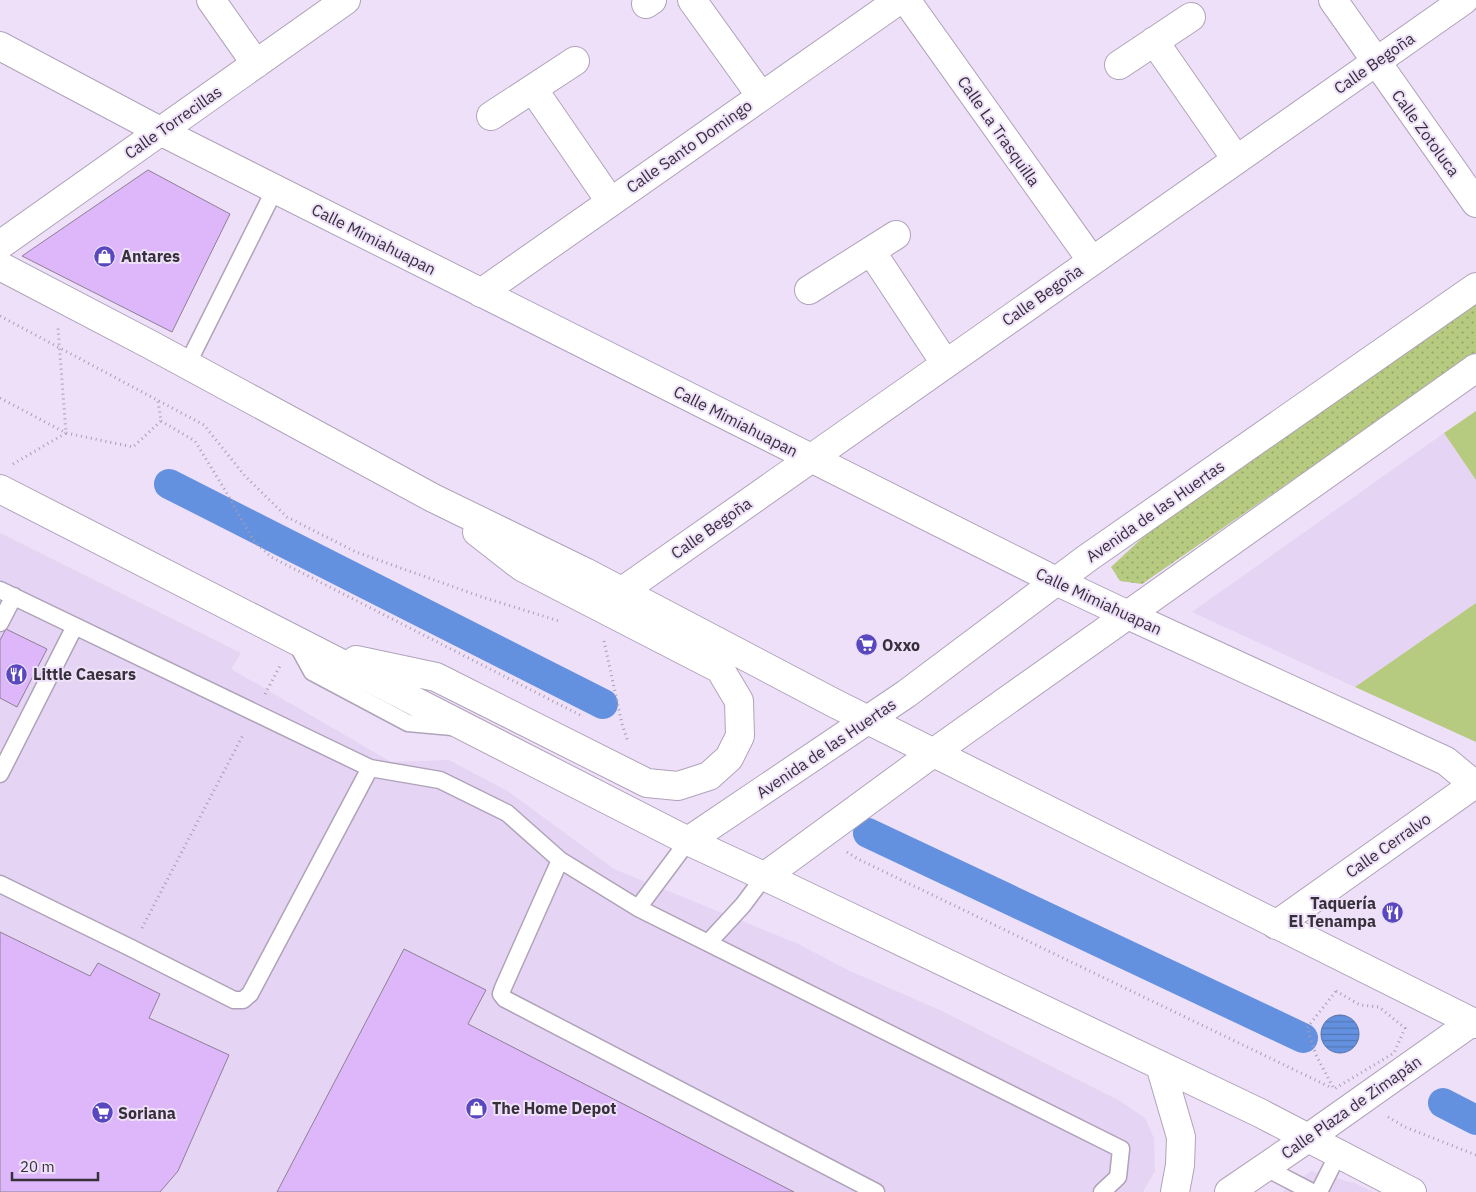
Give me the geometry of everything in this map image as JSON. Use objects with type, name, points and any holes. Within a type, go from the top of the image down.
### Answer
[{"type":"street","points":[[211,0],[256,64]]},
{"type":"street","name":"Calle Torrecillas","points":[[0,245],[346,0]]},
{"type":"street","points":[[692,0],[761,96]]},
{"type":"street","name":"Calle Santo Domingo","points":[[481,293],[899,0]]},
{"type":"street","name":"Calle La Trasquilla","points":[[906,0],[1092,261]]},
{"type":"street","name":"Calle Zotoluca","points":[[1332,0],[1476,203]]},
{"type":"street","name":"Calle Begoña","points":[[621,592],[1464,0]]},
{"type":"street","points":[[1119,65],[1191,17]]},
{"type":"street","points":[[1154,41],[1236,160]]},
{"type":"street","name":"Calle Mimiahuapan","points":[[0,46],[160,131],[1056,581],[1446,761],[1475,784]]},
{"type":"street","points":[[491,116],[576,61]]},
{"type":"street","points":[[533,89],[610,201]]},
{"type":"street","points":[[809,290],[896,235]]},
{"type":"street","points":[[871,251],[945,363]]},
{"type":"street","points":[[0,266],[433,498],[621,592],[933,753],[1474,1023]]},
{"type":"street","name":"Avenida de las Huertas","points":[[688,841],[906,694],[1056,581],[1476,287]]},
{"type":"street","points":[[764,877],[933,753],[1476,368]]},
{"type":"street","points":[[4,478],[318,652],[688,841],[1260,1113],[1412,1192]]},
{"type":"street","points":[[318,652],[436,677],[647,783],[678,786],[709,776],[729,758],[740,736],[739,701],[720,668],[522,567],[433,498]]},
{"type":"street","name":"Calle Cerralvo","points":[[1276,925],[1475,784]]},
{"type":"street","name":"Calle Plaza de Zimapán","points":[[1229,1192],[1474,1023]]},
{"type":"street","points":[[1160,1065],[1181,1137],[1180,1165],[1175,1192]]},
{"type":"lane","points":[[187,365],[275,189]]},
{"type":"lane","points":[[0,623],[7,593],[370,768],[440,780],[506,813],[560,860],[638,908],[1122,1149],[1118,1177],[1102,1192]]},
{"type":"lane","points":[[0,774],[75,626]]},
{"type":"lane","points":[[294,639],[312,672],[408,722],[470,730]]},
{"type":"lane","points":[[0,884],[234,1000],[243,1000],[250,994],[370,768]]},
{"type":"lane","points":[[638,908],[688,841]]},
{"type":"lane","points":[[560,860],[503,988],[501,994],[505,999],[876,1192]]},
{"type":"lane","points":[[708,943],[743,905],[764,877]]},
{"type":"lane","points":[[1319,1192],[1338,1154]]},
{"type":"lane","points":[[1264,1167],[1312,1192]]},
{"type":"path","points":[[55,295],[66,433]]},
{"type":"path","points":[[0,316],[204,424],[245,476],[287,517],[356,552],[482,597],[567,623]]},
{"type":"path","points":[[0,398],[66,433],[133,447],[160,421]]},
{"type":"path","points":[[158,401],[160,421]]},
{"type":"path","points":[[160,421],[195,441],[253,540],[271,557],[585,717]]},
{"type":"path","points":[[4,478],[66,433]]},
{"type":"path","points":[[611,640],[603,636],[622,724],[630,750],[624,743]]},
{"type":"path","points":[[132,948],[294,639]]},
{"type":"path","points":[[823,833],[858,860],[1334,1089],[1405,1127],[1476,1155]]},
{"type":"path","points":[[1336,991],[1360,1005],[1379,1007],[1405,1028],[1394,1053],[1334,1089],[1316,1055],[1307,1028],[1336,991]]},
{"type":"shaded area","points":[[1444,433],[1476,480],[1476,603],[1355,687],[1192,612]]},
{"type":"shaded area","points":[[0,533],[241,653],[231,669],[391,762],[449,760],[509,792],[614,869],[796,943],[850,971],[940,1010],[1120,1101],[1145,1118],[1154,1138],[1155,1171],[1143,1192],[0,1192]]},
{"type":"shaded area","points":[[1311,1171],[1357,1184],[1373,1192],[1282,1192]]},
{"type":"green space","points":[[1476,300],[1476,353],[1142,584],[1120,581],[1111,567],[1155,526]]},
{"type":"green space","points":[[1476,411],[1476,480],[1444,433]]},
{"type":"green space","points":[[1476,603],[1476,742],[1355,687]]},
{"type":"water","points":[[1340,1015],[1353,1021],[1359,1034],[1353,1047],[1340,1053],[1327,1047],[1321,1034],[1327,1021]]},
{"type":"building","points":[[148,170],[230,214],[172,332],[22,256]]},
{"type":"building","name":"Little Caesars","points":[[6,629],[47,649],[17,707],[0,698],[0,640]]},
{"type":"building","name":"Soriana","points":[[0,932],[90,976],[98,963],[160,994],[149,1018],[229,1055],[178,1171],[160,1192],[0,1192]]},
{"type":"building","name":"The Home Depot","points":[[404,949],[486,990],[468,1024],[794,1192],[277,1192]]},
{"type":"waterway","points":[[169,484],[603,704]]},
{"type":"waterway","points":[[868,833],[1303,1038]]},
{"type":"waterway","points":[[1443,1103],[1476,1120]]},
{"type":"place","name":"Antares","points":[[105,256]]},
{"type":"place","name":"Oxxo","points":[[866,645]]},
{"type":"place","name":"Little Caesars","points":[[17,674]]},
{"type":"place","name":"Taquería El Tenampa","points":[[1392,912]]},
{"type":"place","name":"The Home Depot","points":[[476,1108]]},
{"type":"place","name":"Soriana","points":[[102,1113]]}]
